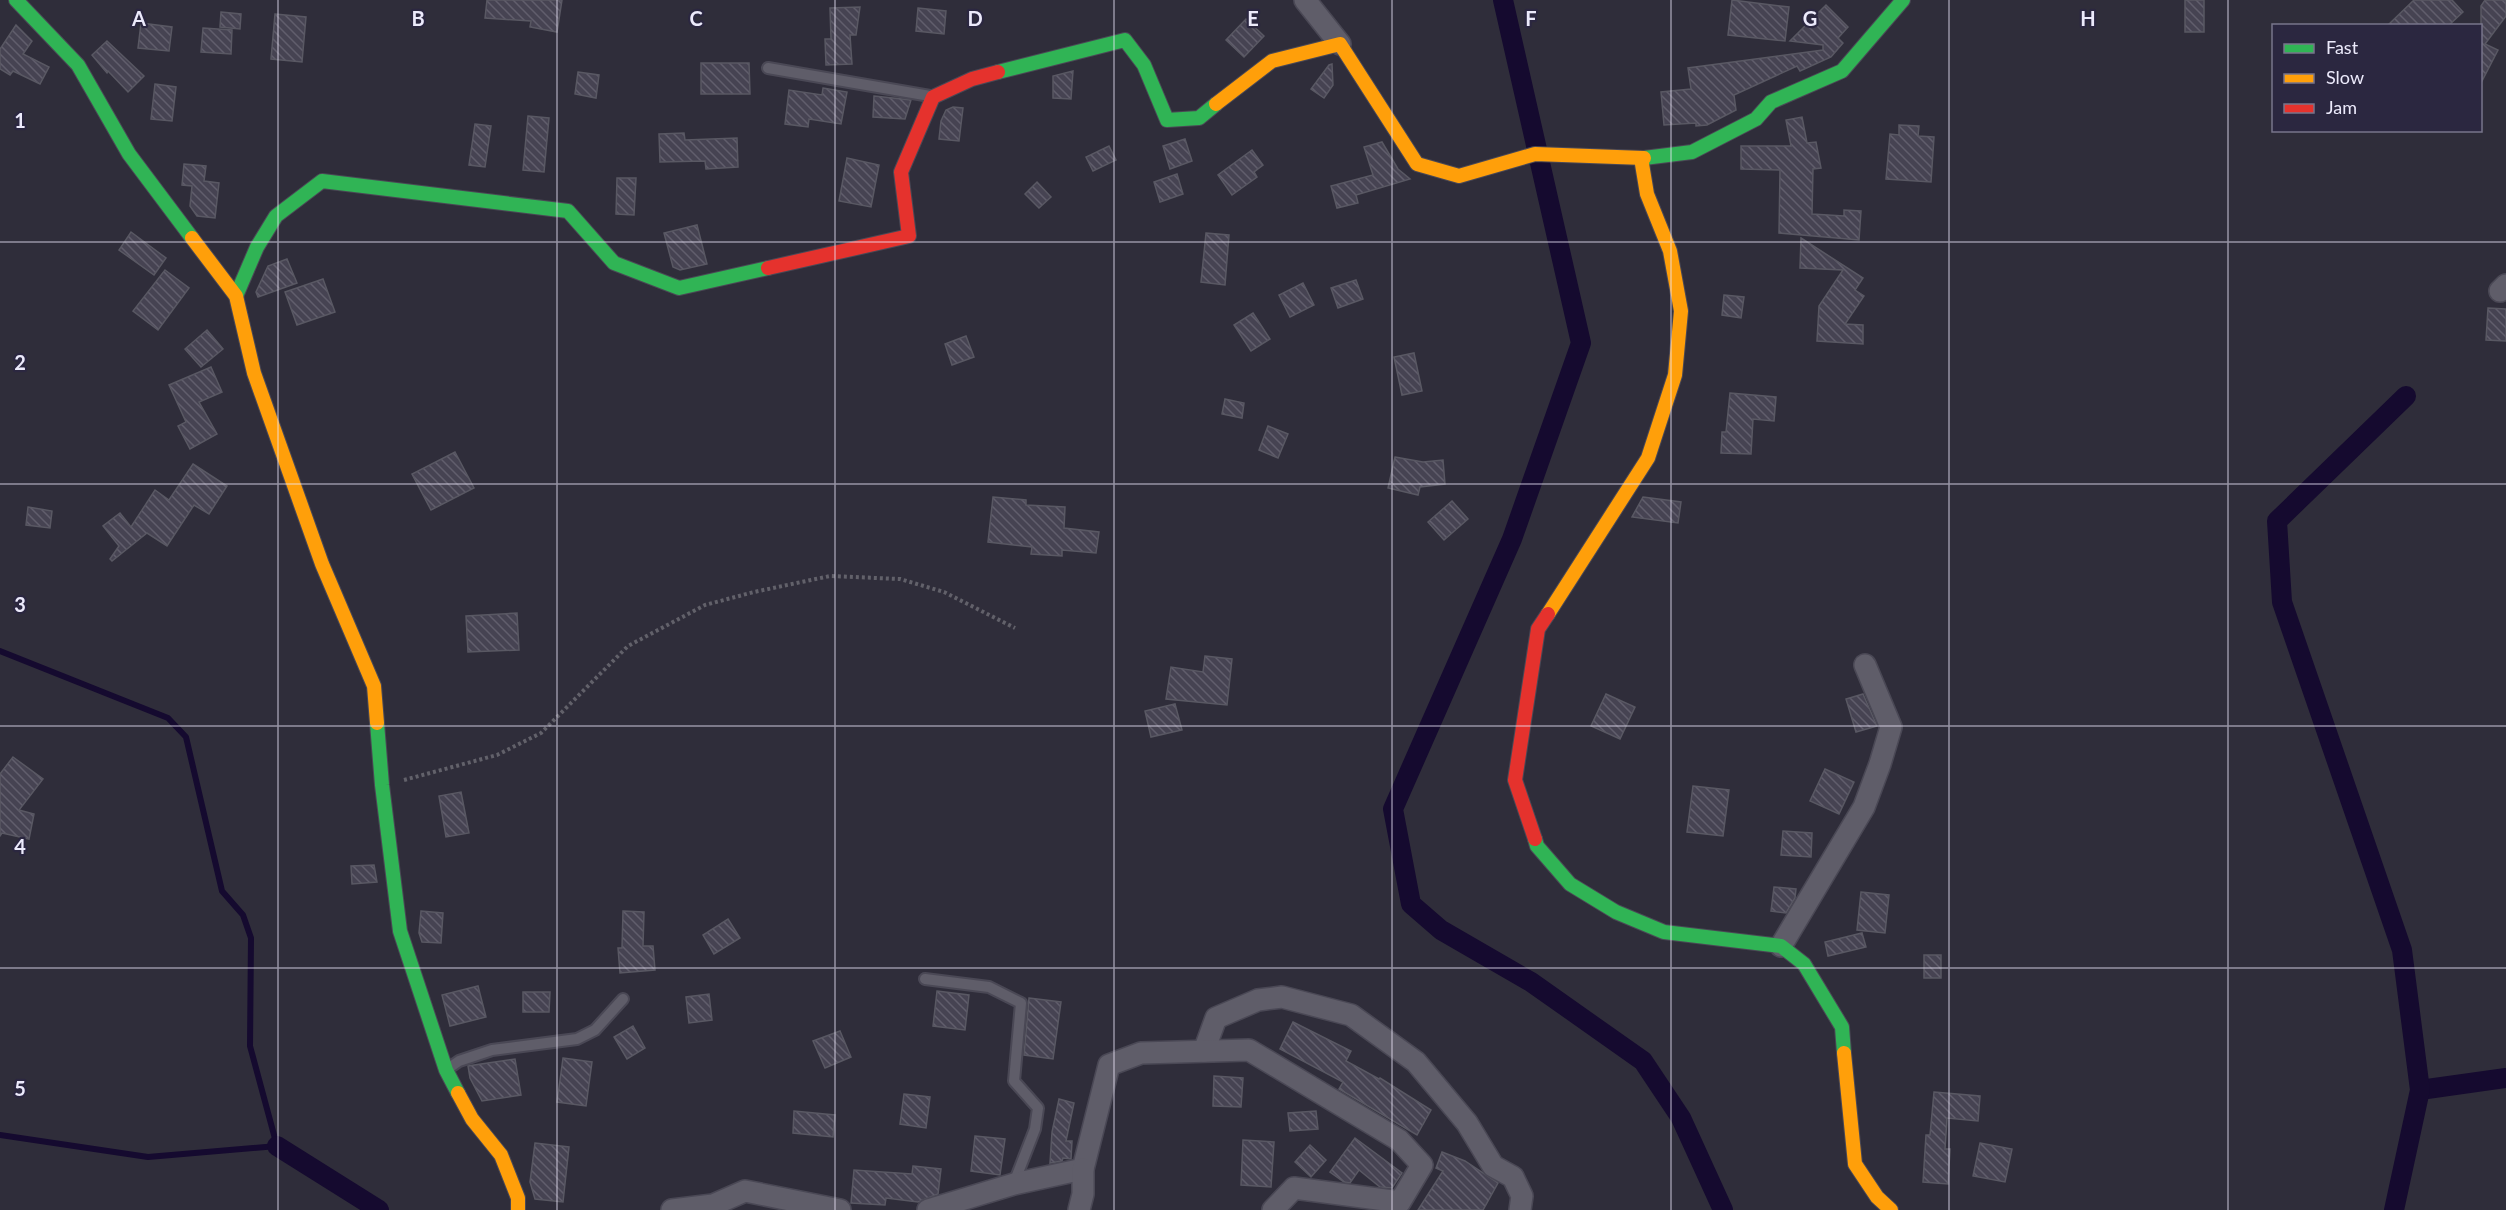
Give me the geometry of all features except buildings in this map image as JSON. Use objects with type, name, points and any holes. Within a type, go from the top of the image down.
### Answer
[{"type":"street","points":[[16,0],[78,65],[129,154],[236,296],[254,373],[322,564],[374,686],[382,785],[400,932],[446,1070],[472,1119],[501,1155],[518,1198],[518,1210]]},
{"type":"street","points":[[1305,0],[1340,44],[1417,164],[1459,176],[1535,154],[1641,158],[1692,152],[1756,119],[1771,102],[1842,71],[1903,0]]},
{"type":"street","points":[[236,296],[257,247],[276,216],[322,181],[568,211],[615,263],[679,288],[909,236],[901,172],[933,97],[972,79],[1125,40],[1144,65],[1167,120],[1199,118],[1272,61],[1340,44]]},
{"type":"street","points":[[1641,158],[1647,194],[1670,251],[1682,311],[1675,375],[1648,458],[1538,629],[1515,780],[1537,846],[1570,884],[1616,912],[1664,932],[1781,946],[1804,964],[1842,1027],[1856,1164],[1877,1197],[1891,1210]]},
{"type":"street","points":[[1781,946],[1864,807],[1880,764],[1891,727],[1865,665]]},
{"type":"street","points":[[1204,1051],[1216,1018],[1258,1000],[1282,997],[1351,1015],[1416,1062],[1467,1124],[1493,1166],[1513,1177],[1522,1196],[1520,1210]]},
{"type":"street","points":[[1079,1210],[1083,1194],[1083,1169],[1109,1065],[1141,1053],[1249,1050],[1399,1140],[1422,1165],[1400,1202],[1294,1188],[1273,1210]]},
{"type":"street","points":[[928,1210],[1014,1184],[1083,1169]]},
{"type":"street","points":[[672,1210],[712,1204],[745,1191],[840,1210]]},
{"type":"lane","points":[[768,68],[933,97]]},
{"type":"lane","points":[[925,979],[989,987],[1021,1003],[1014,1081],[1038,1108],[1035,1129],[1014,1184]]},
{"type":"lane","points":[[446,1070],[459,1061],[492,1050],[577,1039],[595,1030],[624,999]]},
{"type":"path","points":[[382,785],[436,773],[497,755],[541,733],[628,646],[705,605],[754,592],[830,576],[900,579],[944,592],[1015,628]]},
{"type":"waterway","points":[[1503,0],[1581,343],[1512,539],[1393,809],[1411,904],[1441,930],[1531,982],[1643,1061],[1681,1118],[1723,1210]]},
{"type":"waterway","points":[[2394,1210],[2420,1090],[2402,950],[2282,602],[2277,521],[2406,396]]},
{"type":"waterway","points":[[0,651],[168,718],[186,737],[222,891],[243,915],[251,938],[250,1046],[277,1146],[148,1157],[0,1135]]},
{"type":"waterway","points":[[2420,1090],[2506,1078]]},
{"type":"waterway","points":[[277,1146],[379,1210]]},
{"type":"traffic: fast","points":[[16,0],[78,65],[129,154],[192,238]]},
{"type":"traffic: fast","points":[[1644,158],[1692,152],[1756,119],[1771,102],[1842,71],[1903,0]]},
{"type":"traffic: fast","points":[[998,72],[1125,40],[1144,65],[1167,120],[1199,118],[1216,104]]},
{"type":"traffic: fast","points":[[236,296],[257,247],[276,216],[322,181],[568,211],[614,263],[679,288],[768,268]]},
{"type":"traffic: fast","points":[[377,723],[382,785],[400,931],[446,1070],[458,1093]]},
{"type":"traffic: fast","points":[[1535,839],[1537,846],[1570,884],[1616,912],[1664,932],[1781,946],[1804,964],[1842,1027],[1844,1053]]},
{"type":"traffic: slow","points":[[1216,104],[1272,61],[1340,44],[1417,164],[1459,176],[1535,154],[1644,158]]},
{"type":"traffic: slow","points":[[1548,614],[1648,458],[1675,375],[1681,311],[1670,251],[1647,194],[1641,158]]},
{"type":"traffic: slow","points":[[192,238],[236,296],[254,373],[322,564],[374,686],[377,723]]},
{"type":"traffic: slow","points":[[1844,1053],[1855,1164],[1877,1197],[1891,1210]]},
{"type":"traffic: slow","points":[[458,1093],[472,1119],[501,1155],[518,1198],[518,1210]]},
{"type":"traffic: jam","points":[[768,268],[909,236],[901,172],[933,97],[972,79],[998,72]]},
{"type":"traffic: jam","points":[[1535,839],[1515,780],[1538,629],[1548,614]]}]
